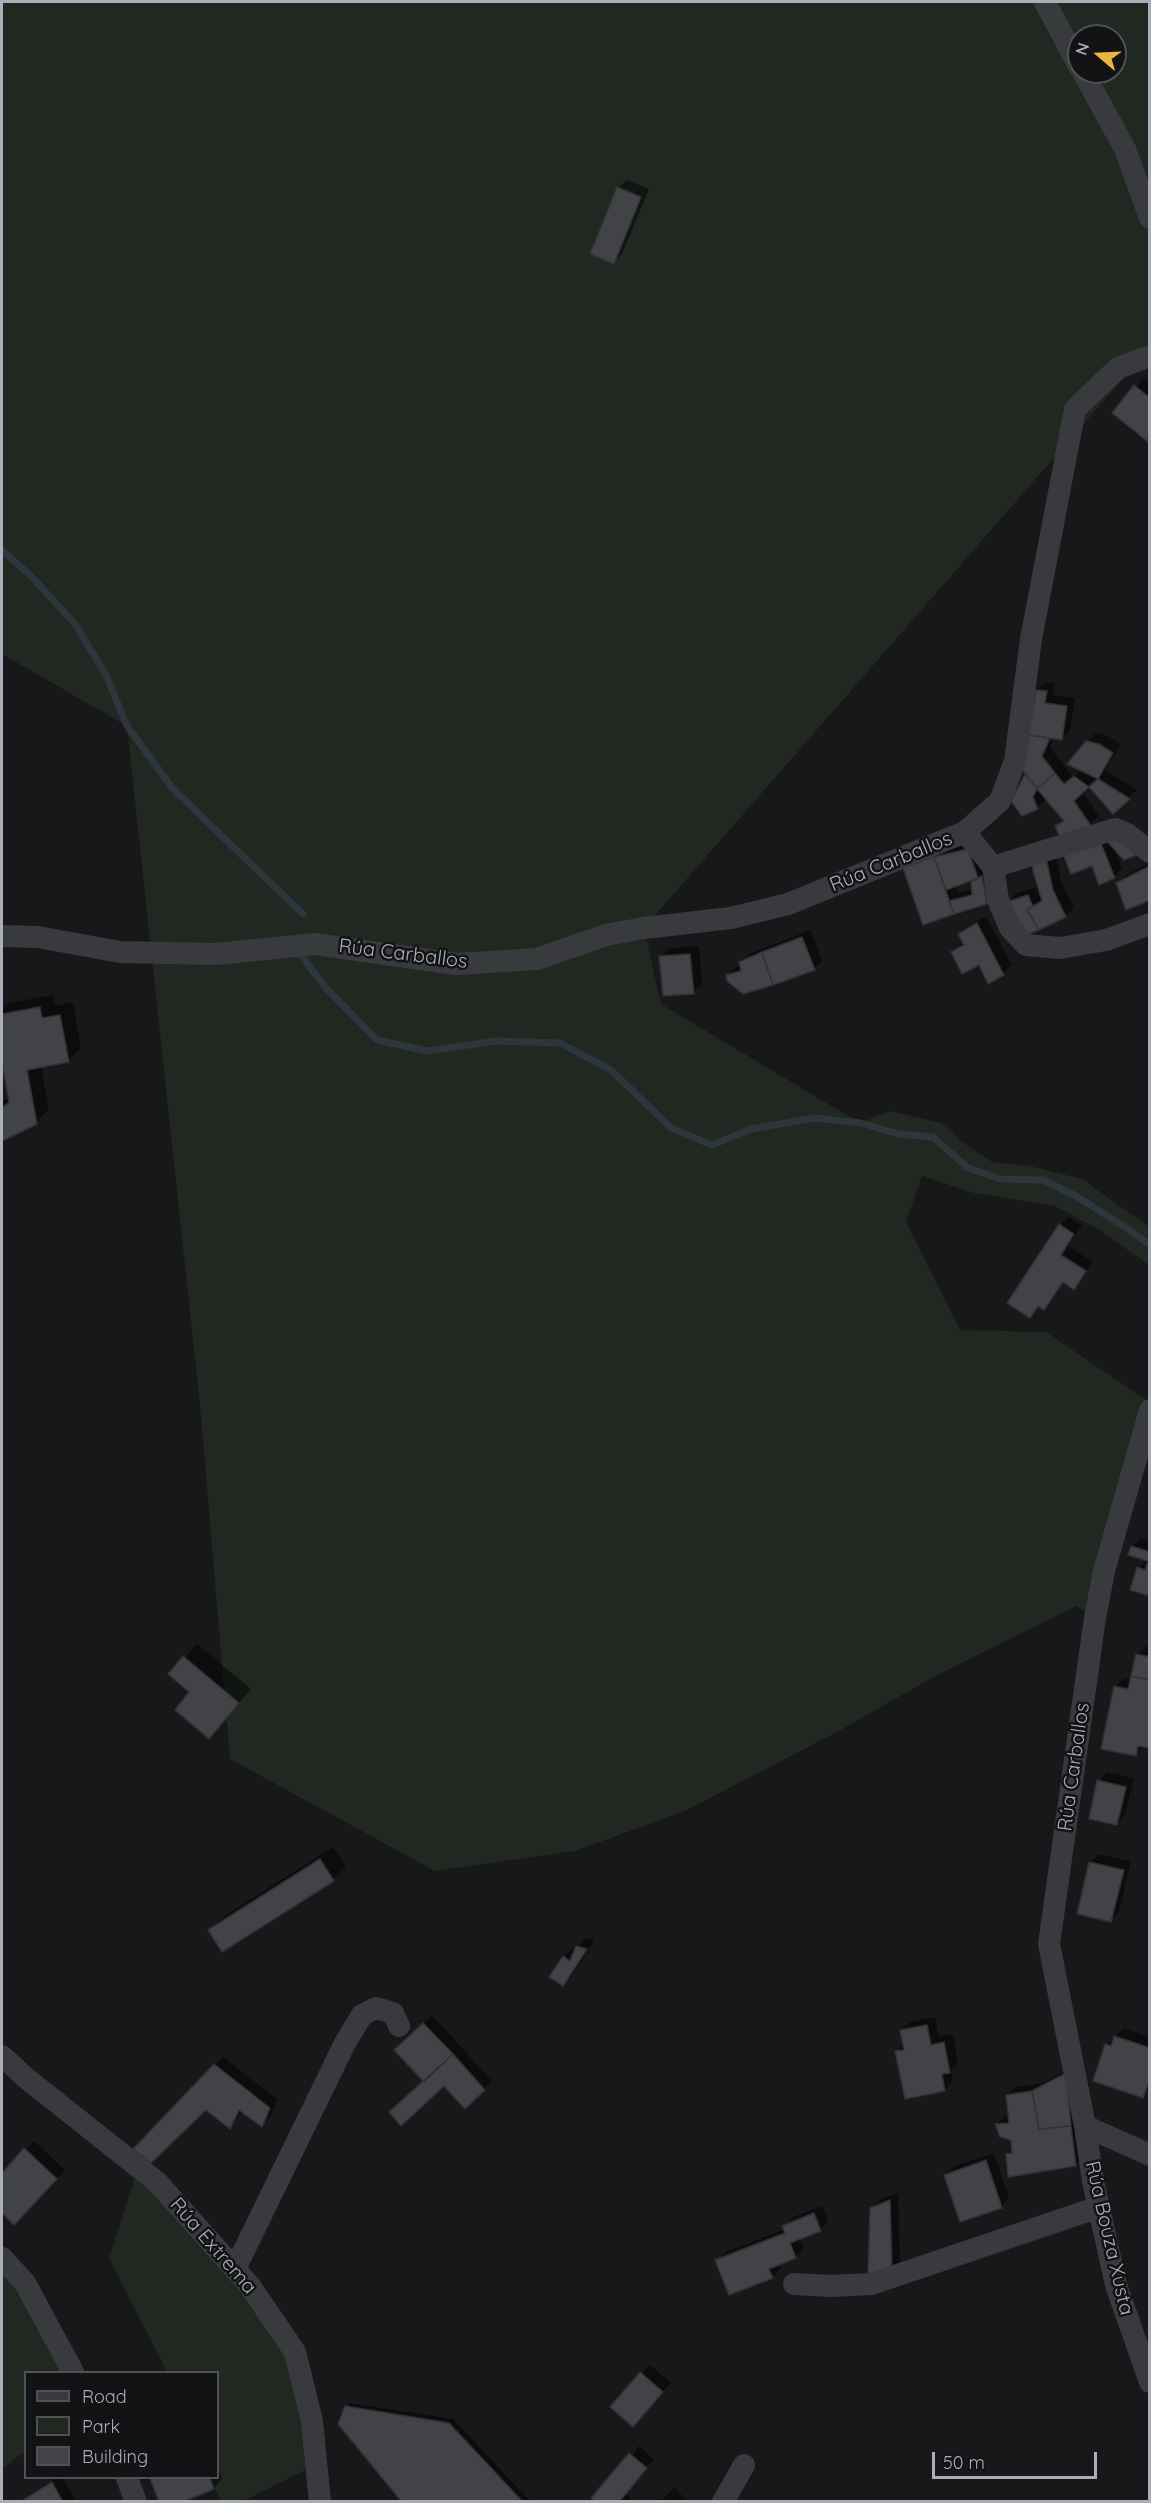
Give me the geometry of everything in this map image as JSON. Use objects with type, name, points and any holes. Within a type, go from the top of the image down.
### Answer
[{"type":"street","points":[[1045,2],[1067,43]]},
{"type":"street","points":[[1090,84],[1125,149],[1149,218]]},
{"type":"street","name":"Rúa Carballos","points":[[2,936],[38,937],[120,952],[216,954],[315,944],[456,964],[537,959],[606,935],[644,927],[731,918],[788,904],[965,832],[1000,801],[1015,761],[1031,639],[1075,409],[1118,368],[1149,356]]},
{"type":"street","points":[[1149,852],[1127,834],[1115,829],[993,867],[998,900],[1010,928],[1026,945],[1060,948],[1106,940],[1149,924]]},
{"type":"street","name":"Rúa Carballos","points":[[965,832],[993,867]]},
{"type":"street","name":"Rúa Carballos","points":[[1085,2126],[1049,1944],[1095,1618],[1104,1570],[1149,1410]]},
{"type":"street","points":[[234,2269],[345,2043],[362,2015],[376,2008],[385,2010],[393,2013],[399,2026]]},
{"type":"street","name":"Rúa Extrema","points":[[2,2056],[26,2078],[157,2182],[249,2286],[295,2352],[312,2421],[320,2502]]},
{"type":"street","points":[[1085,2126],[1149,2155]]},
{"type":"street","name":"Rúa Bouza Xusta","points":[[1085,2126],[1116,2285],[1149,2382]]},
{"type":"street","points":[[794,2284],[831,2286],[871,2284],[1099,2207]]},
{"type":"street","points":[[2,2258],[25,2283],[71,2371]]},
{"type":"street","points":[[723,2502],[744,2465]]},
{"type":"street","points":[[127,2479],[136,2502]]},
{"type":"green space","points":[[2,2],[1149,2],[1149,349],[644,928],[661,1004],[860,1123],[890,1111],[942,1123],[962,1142],[992,1162],[1030,1166],[1082,1179],[1149,1227],[1149,1265],[1098,1229],[1055,1206],[974,1193],[922,1176],[906,1222],[960,1330],[1046,1332],[1149,1402],[1095,1618],[1076,1606],[941,1673],[835,1733],[685,1811],[575,1851],[435,1871],[230,1759],[200,1405],[127,726],[2,654]]},
{"type":"green space","points":[[135,2178],[157,2182],[240,2275],[306,2395],[317,2464],[243,2501],[221,2501],[210,2479],[219,2479],[219,2371],[166,2371],[109,2258]]},
{"type":"green space","points":[[2,2258],[67,2371],[24,2371],[24,2452],[2,2469]]},
{"type":"building","points":[[617,187],[641,197],[614,264],[590,254]]},
{"type":"building","points":[[1134,385],[1150,398],[1148,442],[1112,413]]},
{"type":"building","points":[[1036,690],[1047,691],[1045,703],[1067,706],[1062,740],[1028,735]]},
{"type":"building","points":[[1028,735],[1050,738],[1042,756],[1055,773],[1037,789],[1021,768]]},
{"type":"building","points":[[1086,741],[1099,744],[1113,753],[1098,779],[1067,764]]},
{"type":"building","points":[[1055,773],[1064,784],[1074,776],[1089,787],[1074,801],[1091,826],[1062,842],[1055,826],[1064,821],[1037,789]]},
{"type":"building","points":[[1025,774],[1037,789],[1033,797],[1038,809],[1022,816],[1011,801]]},
{"type":"building","points":[[1098,779],[1130,799],[1113,814],[1089,787]]},
{"type":"building","points":[[1098,836],[1115,878],[1099,885],[1092,866],[1071,874],[1062,851]]},
{"type":"building","points":[[1104,838],[1124,839],[1139,854],[1124,860]]},
{"type":"building","points":[[968,849],[978,878],[946,890],[934,857]]},
{"type":"building","points":[[934,857],[954,914],[923,925],[903,868]]},
{"type":"building","points":[[1046,858],[1053,890],[1066,917],[1039,930],[1027,910],[1042,901],[1033,871],[1033,860]]},
{"type":"building","points":[[1150,866],[1150,900],[1126,910],[1116,883]]},
{"type":"building","points":[[982,876],[987,904],[954,914],[949,901],[972,895],[971,882]]},
{"type":"building","points":[[1028,895],[1033,907],[1027,910],[1039,930],[1024,936],[1007,902]]},
{"type":"building","points":[[977,923],[1004,975],[988,984],[979,965],[962,974],[951,952],[964,945],[958,934]]},
{"type":"building","points":[[802,937],[815,970],[773,985],[762,952]]},
{"type":"building","points":[[762,952],[773,985],[743,994],[727,981],[726,975],[741,971],[739,962]]},
{"type":"building","points":[[690,954],[694,994],[663,996],[659,956]]},
{"type":"building","points":[[40,1007],[42,1018],[60,1015],[69,1062],[27,1070],[37,1124],[2,1141],[2,1107],[9,1103],[2,1061],[2,1014]]},
{"type":"building","points":[[1059,1224],[1074,1234],[1061,1255],[1086,1271],[1074,1290],[1063,1282],[1044,1310],[1038,1306],[1030,1318],[1007,1303]]},
{"type":"building","points":[[1131,1546],[1150,1552],[1150,1596],[1130,1590],[1137,1567],[1145,1570],[1148,1561],[1128,1555]]},
{"type":"building","points":[[1136,1654],[1150,1657],[1150,1680],[1131,1676]]},
{"type":"building","points":[[183,1656],[239,1703],[209,1739],[175,1710],[189,1692],[168,1674]]},
{"type":"building","points":[[1131,1676],[1150,1680],[1150,1748],[1138,1746],[1136,1756],[1101,1749],[1114,1686],[1128,1689]]},
{"type":"building","points":[[1097,1780],[1126,1787],[1117,1825],[1089,1819]]},
{"type":"building","points":[[320,1859],[334,1881],[222,1952],[208,1930]]},
{"type":"building","points":[[1089,1862],[1124,1870],[1111,1922],[1077,1914]]},
{"type":"building","points":[[576,1946],[587,1949],[563,1986],[549,1977],[563,1956],[570,1961]]},
{"type":"building","points":[[423,2023],[453,2054],[424,2082],[394,2050]]},
{"type":"building","points":[[927,2025],[931,2045],[944,2042],[950,2073],[942,2074],[945,2091],[905,2099],[895,2051],[904,2050],[900,2030]]},
{"type":"building","points":[[1114,2036],[1150,2048],[1150,2079],[1143,2098],[1093,2081],[1105,2044],[1111,2046]]},
{"type":"building","points":[[453,2054],[485,2090],[465,2109],[444,2086],[401,2126],[389,2112]]},
{"type":"building","points":[[214,2064],[270,2108],[262,2127],[239,2110],[230,2129],[206,2110],[151,2163],[133,2149]]},
{"type":"building","points":[[1066,2073],[1071,2126],[1039,2129],[1032,2091]]},
{"type":"building","points":[[1032,2091],[1039,2129],[1071,2126],[1076,2166],[1008,2177],[1006,2154],[1012,2153],[1011,2140],[1000,2137],[995,2124],[1009,2123],[1006,2095]]},
{"type":"building","points":[[24,2148],[57,2179],[14,2225],[2,2213],[2,2173]]},
{"type":"building","points":[[986,2160],[1002,2208],[960,2222],[944,2175]]},
{"type":"building","points":[[890,2200],[892,2272],[868,2276],[870,2208]]},
{"type":"building","points":[[814,2213],[821,2231],[790,2243],[796,2258],[769,2269],[773,2278],[729,2295],[715,2260],[785,2233],[782,2226]]},
{"type":"building","points":[[640,2372],[663,2392],[633,2427],[610,2407]]},
{"type":"building","points":[[345,2406],[449,2423],[523,2502],[402,2502],[338,2424]]},
{"type":"building","points":[[629,2453],[647,2468],[619,2502],[594,2502],[591,2498]]},
{"type":"building","points":[[150,2479],[210,2479],[214,2489],[182,2502],[159,2502]]},
{"type":"building","points":[[52,2482],[63,2502],[20,2502]]},
{"type":"waterway","points":[[2,550],[31,576],[75,624],[106,675],[127,726],[173,789],[303,914]]},
{"type":"waterway","points":[[303,958],[325,987],[377,1040],[427,1051],[495,1041],[560,1043],[611,1070],[671,1128],[712,1145],[751,1129],[814,1118],[861,1123],[898,1134],[933,1137],[968,1168],[1000,1179],[1043,1180],[1074,1195],[1150,1245]]}]
